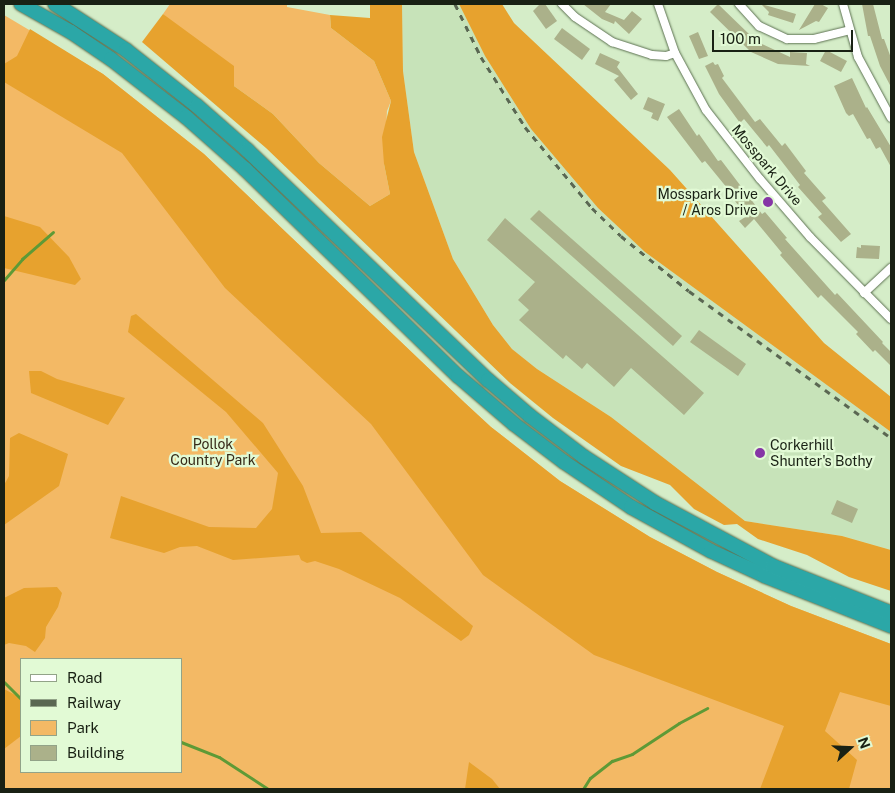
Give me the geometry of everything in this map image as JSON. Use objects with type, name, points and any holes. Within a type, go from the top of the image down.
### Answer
[{"type":"highway","points":[[21,4],[104,54],[186,117],[244,169],[458,376],[514,424],[564,462],[631,507],[712,551],[771,578],[891,626]]},
{"type":"highway","points":[[55,4],[126,50],[220,125],[467,361],[530,416],[584,458],[655,503],[773,566],[891,613]]},
{"type":"street","points":[[562,4],[575,17],[612,42],[652,56],[666,56],[675,53]]},
{"type":"street","name":"Mosspark Drive","points":[[658,4],[675,53],[706,110],[754,172],[810,237],[891,319]]},
{"type":"street","points":[[739,4],[758,26],[787,39],[814,39],[850,30]]},
{"type":"street","points":[[843,4],[850,30],[869,79],[891,118]]},
{"type":"street","points":[[864,293],[891,268]]},
{"type":"shaded area","points":[[370,4],[402,4],[403,71],[414,152],[453,259],[493,325],[512,349],[537,369],[611,417],[745,521],[842,536],[891,550],[891,591],[849,577],[807,555],[758,539],[737,524],[724,525],[694,509],[670,485],[621,466],[553,418],[510,383],[266,148],[142,42],[163,14],[234,66],[234,86],[273,114],[319,163],[370,206],[390,194],[384,164],[382,137],[391,101],[374,61],[331,28],[330,15],[370,18]]},
{"type":"shaded area","points":[[402,4],[459,4],[485,56],[531,129],[598,208],[645,252],[891,432],[891,550],[842,536],[745,521],[611,417],[537,369],[512,349],[493,325],[453,259],[414,152],[403,71]]},
{"type":"shaded area","points":[[459,4],[502,4],[514,23],[670,170],[824,343],[891,397],[891,432],[645,252],[598,208],[531,129],[485,56]]},
{"type":"shaded area","points":[[30,29],[103,74],[204,154],[491,427],[560,481],[650,537],[717,572],[791,606],[891,644],[891,706],[840,692],[825,731],[857,760],[849,789],[760,789],[784,726],[594,655],[483,575],[371,424],[225,288],[122,153],[4,82],[4,64],[17,56]]},
{"type":"shaded area","points":[[4,216],[40,227],[69,257],[81,279],[75,285],[4,268]]},
{"type":"shaded area","points":[[136,314],[263,423],[303,486],[321,533],[361,532],[473,626],[469,635],[461,641],[400,598],[339,569],[315,561],[307,563],[301,560],[299,555],[233,560],[197,546],[180,547],[164,553],[110,538],[121,496],[209,527],[256,528],[272,509],[278,473],[226,412],[128,332],[131,316]]},
{"type":"shaded area","points":[[29,371],[41,371],[57,379],[125,398],[108,425],[31,393]]},
{"type":"shaded area","points":[[19,433],[68,454],[59,486],[4,525],[4,485],[9,476],[10,438]]},
{"type":"shaded area","points":[[57,587],[62,593],[58,607],[46,627],[45,638],[35,652],[26,646],[9,643],[4,645],[4,598],[24,588]]},
{"type":"shaded area","points":[[4,689],[20,697],[20,737],[4,749]]},
{"type":"shaded area","points":[[469,762],[492,779],[500,789],[465,789]]},
{"type":"green space","points":[[170,4],[287,4],[287,7],[330,15],[331,28],[374,61],[391,101],[387,111],[384,164],[390,194],[370,206],[319,163],[273,114],[234,86],[163,14]]},
{"type":"green space","name":"Pollok Country Park","points":[[4,15],[103,74],[204,154],[491,427],[560,481],[650,537],[717,572],[791,606],[891,644],[891,789],[4,789]]},
{"type":"building","points":[[540,4],[545,4],[557,21],[546,29],[533,11]]},
{"type":"building","points":[[583,4],[611,4],[605,12],[624,20],[632,11],[642,19],[629,34],[615,21],[614,24],[602,19]]},
{"type":"building","points":[[718,4],[751,36],[749,38],[790,57],[790,52],[807,53],[806,64],[810,66],[778,64],[751,52],[710,12]]},
{"type":"building","points":[[761,4],[796,14],[793,23],[768,15],[769,12]]},
{"type":"building","points":[[815,4],[821,4],[828,8],[819,22],[816,21],[799,30]]},
{"type":"building","points":[[862,4],[873,4],[882,39],[884,39],[891,58],[891,87],[880,66],[870,36],[868,36]]},
{"type":"building","points":[[562,28],[590,49],[582,60],[554,39]]},
{"type":"building","points":[[698,32],[708,56],[699,59],[689,36]]},
{"type":"building","points":[[826,50],[847,61],[841,72],[820,61]]},
{"type":"building","points":[[600,53],[620,62],[617,67],[638,94],[631,100],[614,80],[619,76],[595,64]]},
{"type":"building","points":[[713,62],[715,65],[718,64],[724,76],[722,78],[755,122],[760,119],[782,146],[785,143],[806,171],[804,173],[826,198],[822,201],[851,234],[841,242],[818,217],[822,214],[798,187],[800,185],[769,145],[767,147],[744,119],[740,123],[719,94],[705,66]]},
{"type":"building","points":[[852,78],[866,108],[891,147],[891,167],[880,147],[876,149],[870,138],[867,139],[853,114],[849,116],[846,113],[834,86]]},
{"type":"building","points":[[648,97],[665,104],[658,121],[651,118],[653,113],[643,109]]},
{"type":"building","points":[[679,109],[697,136],[699,134],[718,161],[721,160],[762,214],[765,212],[787,238],[785,239],[835,295],[837,293],[883,342],[891,352],[891,366],[875,350],[873,352],[856,334],[858,332],[821,295],[818,298],[780,255],[782,253],[754,219],[745,228],[739,221],[747,216],[730,195],[732,194],[705,161],[702,163],[667,117]]},
{"type":"building","points":[[539,210],[682,336],[673,346],[530,219]]},
{"type":"building","points":[[505,218],[704,393],[684,415],[631,368],[614,387],[587,363],[582,369],[566,355],[563,359],[519,320],[529,310],[518,300],[535,282],[487,240]]},
{"type":"building","points":[[861,245],[880,246],[879,259],[856,258],[857,247],[861,248]]},
{"type":"building","points":[[699,330],[746,364],[738,376],[690,342]]},
{"type":"building","points":[[837,500],[858,509],[852,523],[831,514]]},
{"type":"waterway","points":[[4,280],[22,259],[53,232]]},
{"type":"waterway","points":[[4,682],[20,698]]},
{"type":"waterway","points":[[583,789],[590,778],[612,761],[632,754],[679,723],[707,708]]},
{"type":"waterway","points":[[182,742],[219,757],[268,789]]},
{"type":"railway","points":[[455,4],[481,57],[525,127],[592,208],[621,236],[689,291],[891,438]]},
{"type":"place","name":"Mosspark Drive / Aros Drive","points":[[768,202]]},
{"type":"place","name":"Corkerhill Shunter's Bothy","points":[[760,453]]}]
